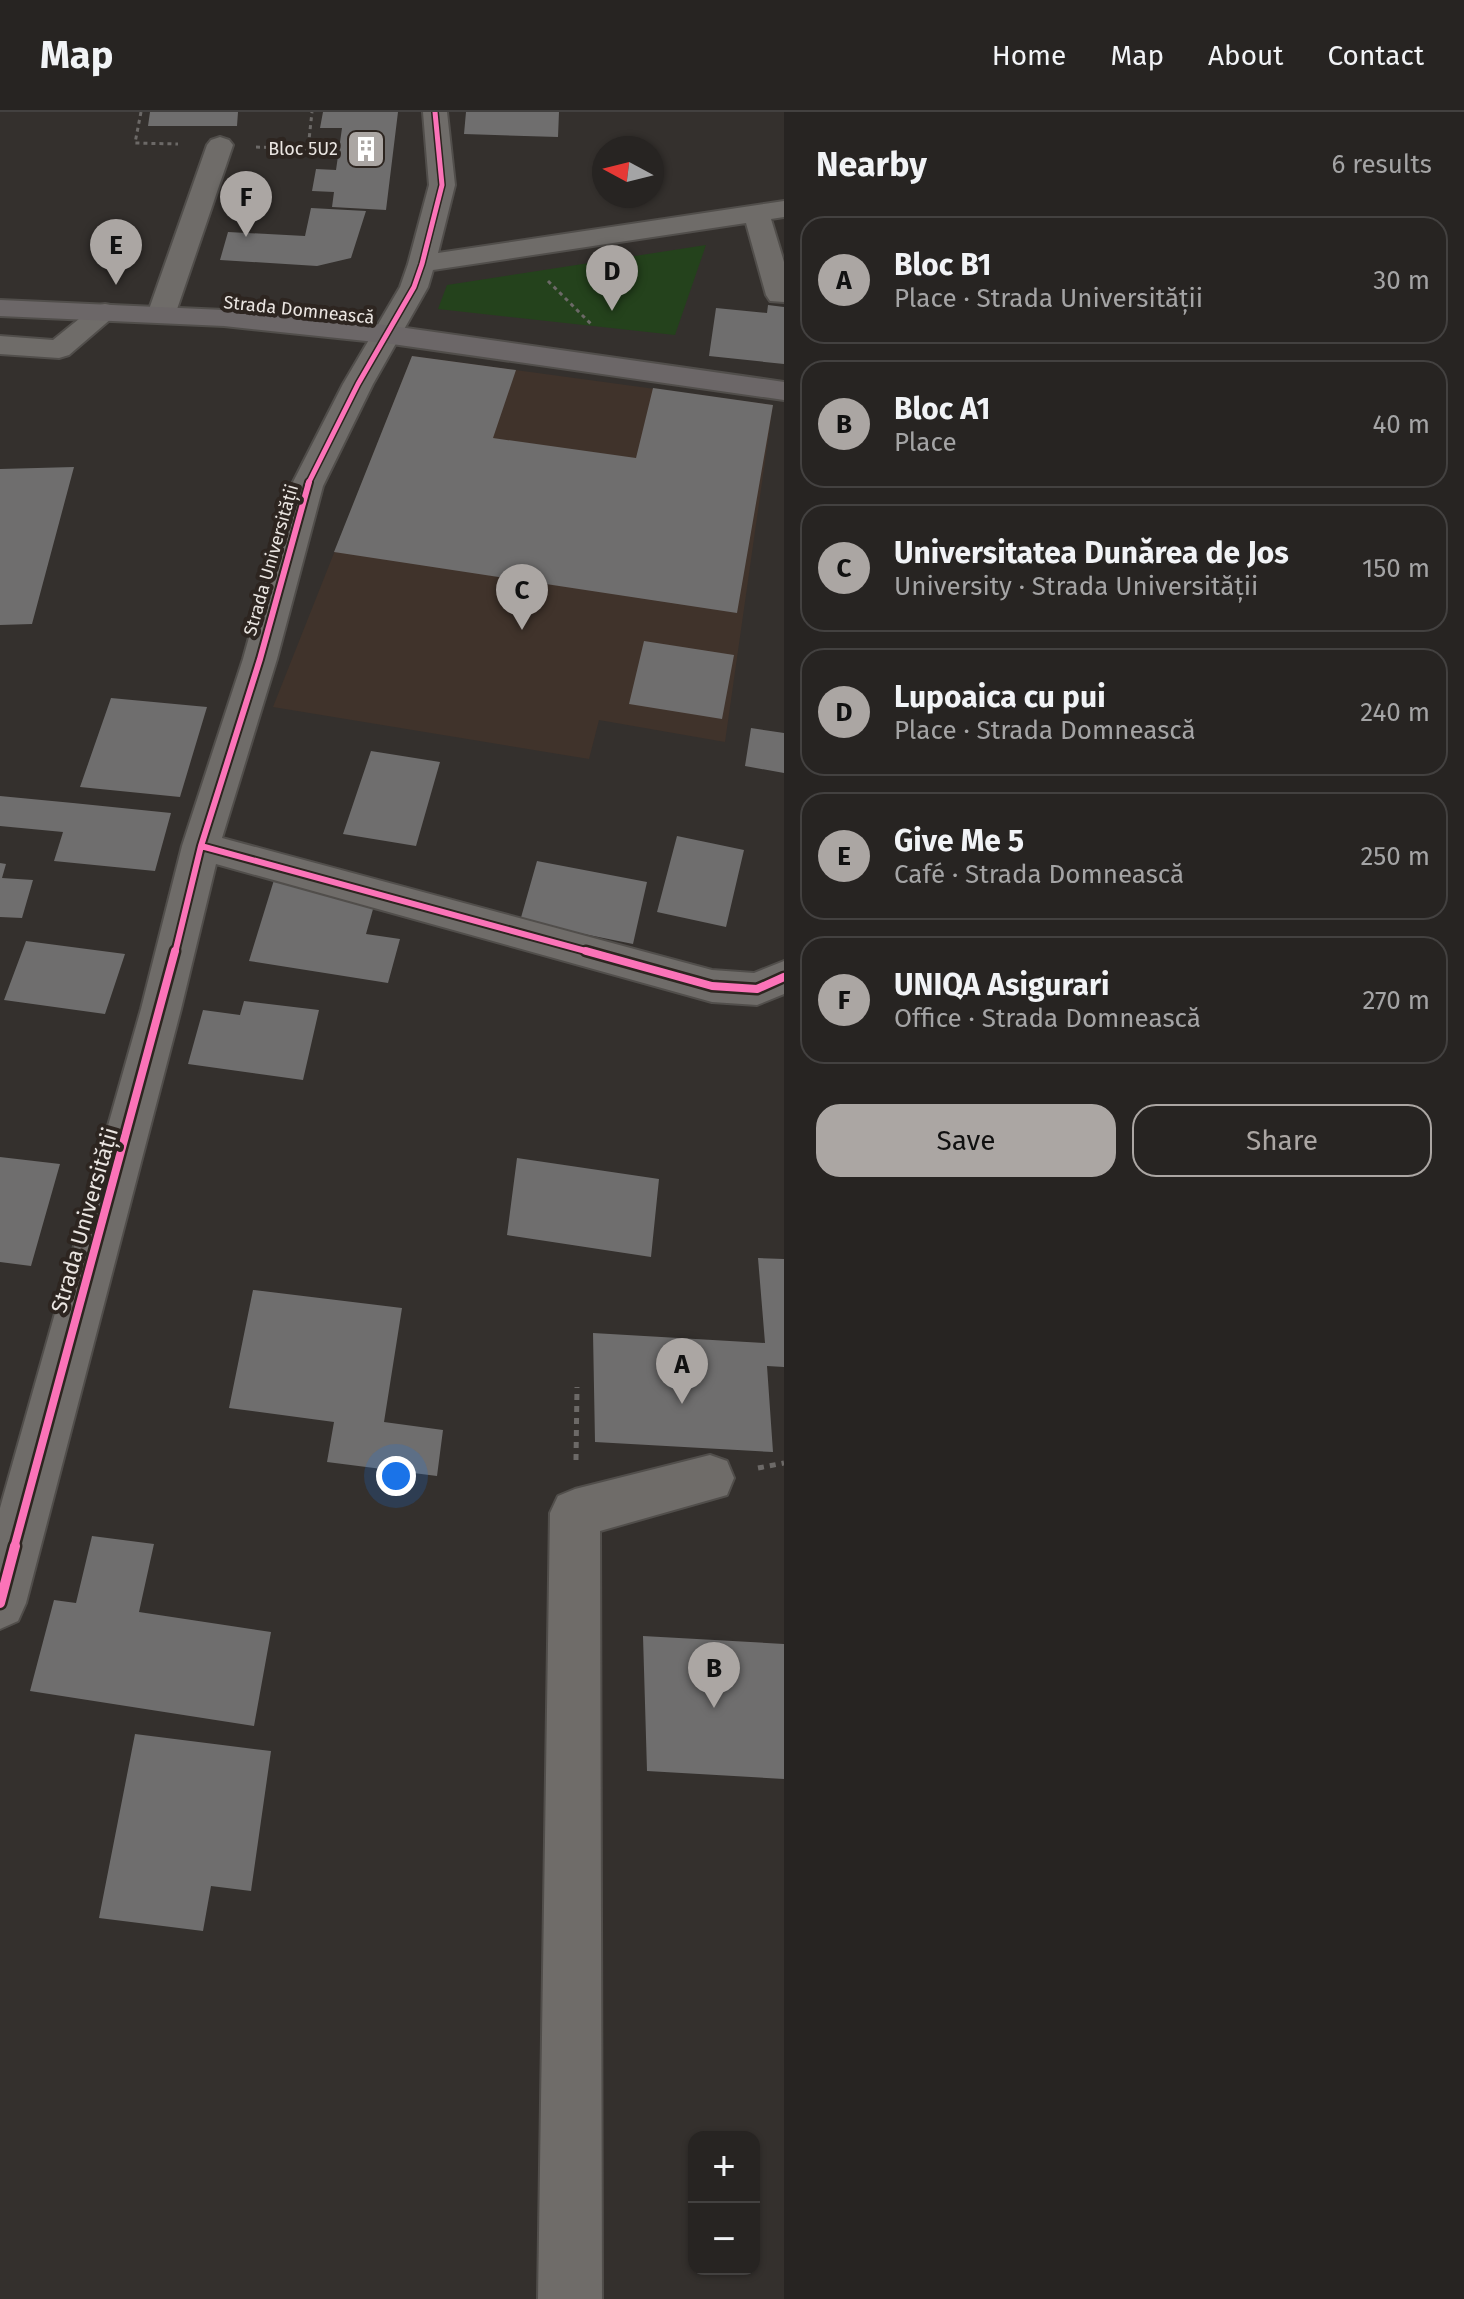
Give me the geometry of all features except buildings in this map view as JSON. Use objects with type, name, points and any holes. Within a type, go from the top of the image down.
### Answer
[{"type":"main road","name":"Strada Domnească","points":[[0,308],[224,318],[385,334],[784,391]]},
{"type":"street","name":"Strada Universității","points":[[0,1603],[161,1009],[201,846],[260,659],[307,486],[385,334],[414,287],[422,264],[442,185],[435,112]]},
{"type":"street","points":[[161,315],[220,145]]},
{"type":"street","points":[[422,264],[784,209]]},
{"type":"street","points":[[756,213],[780,295]]},
{"type":"street","points":[[0,345],[59,349],[105,312]]},
{"type":"street","points":[[201,846],[712,986],[757,989],[784,977]]},
{"type":"street","points":[[570,2299],[575,1513],[710,1478]]},
{"type":"path","points":[[141,112],[135,143],[308,149],[312,112]]},
{"type":"path","points":[[515,250],[594,326],[585,362]]},
{"type":"path","points":[[575,1513],[577,1387]]},
{"type":"shaded area","points":[[412,356],[773,405],[725,742],[599,720],[589,759],[273,707]]},
{"type":"green space","points":[[706,245],[675,335],[438,309],[447,285]]},
{"type":"cycle path","points":[[0,1603],[161,1009],[201,846],[260,659],[307,486],[358,384],[414,287],[422,264],[442,185],[435,112]]},
{"type":"cycle path","points":[[201,846],[712,986],[757,989],[784,977]]},
{"type":"place","name":"Bloc 5U2","points":[[366,149]]},
{"type":"place","name":"UNIQA Asigurari","points":[[246,237]]},
{"type":"place","name":"Give Me 5","points":[[116,285]]},
{"type":"place","name":"Lupoaica cu pui","points":[[612,311]]},
{"type":"place","name":"Universitatea Dunărea de Jos","points":[[522,630]]},
{"type":"place","name":"Bloc B1","points":[[682,1404]]},
{"type":"place","name":"Bloc A1","points":[[714,1708]]}]
